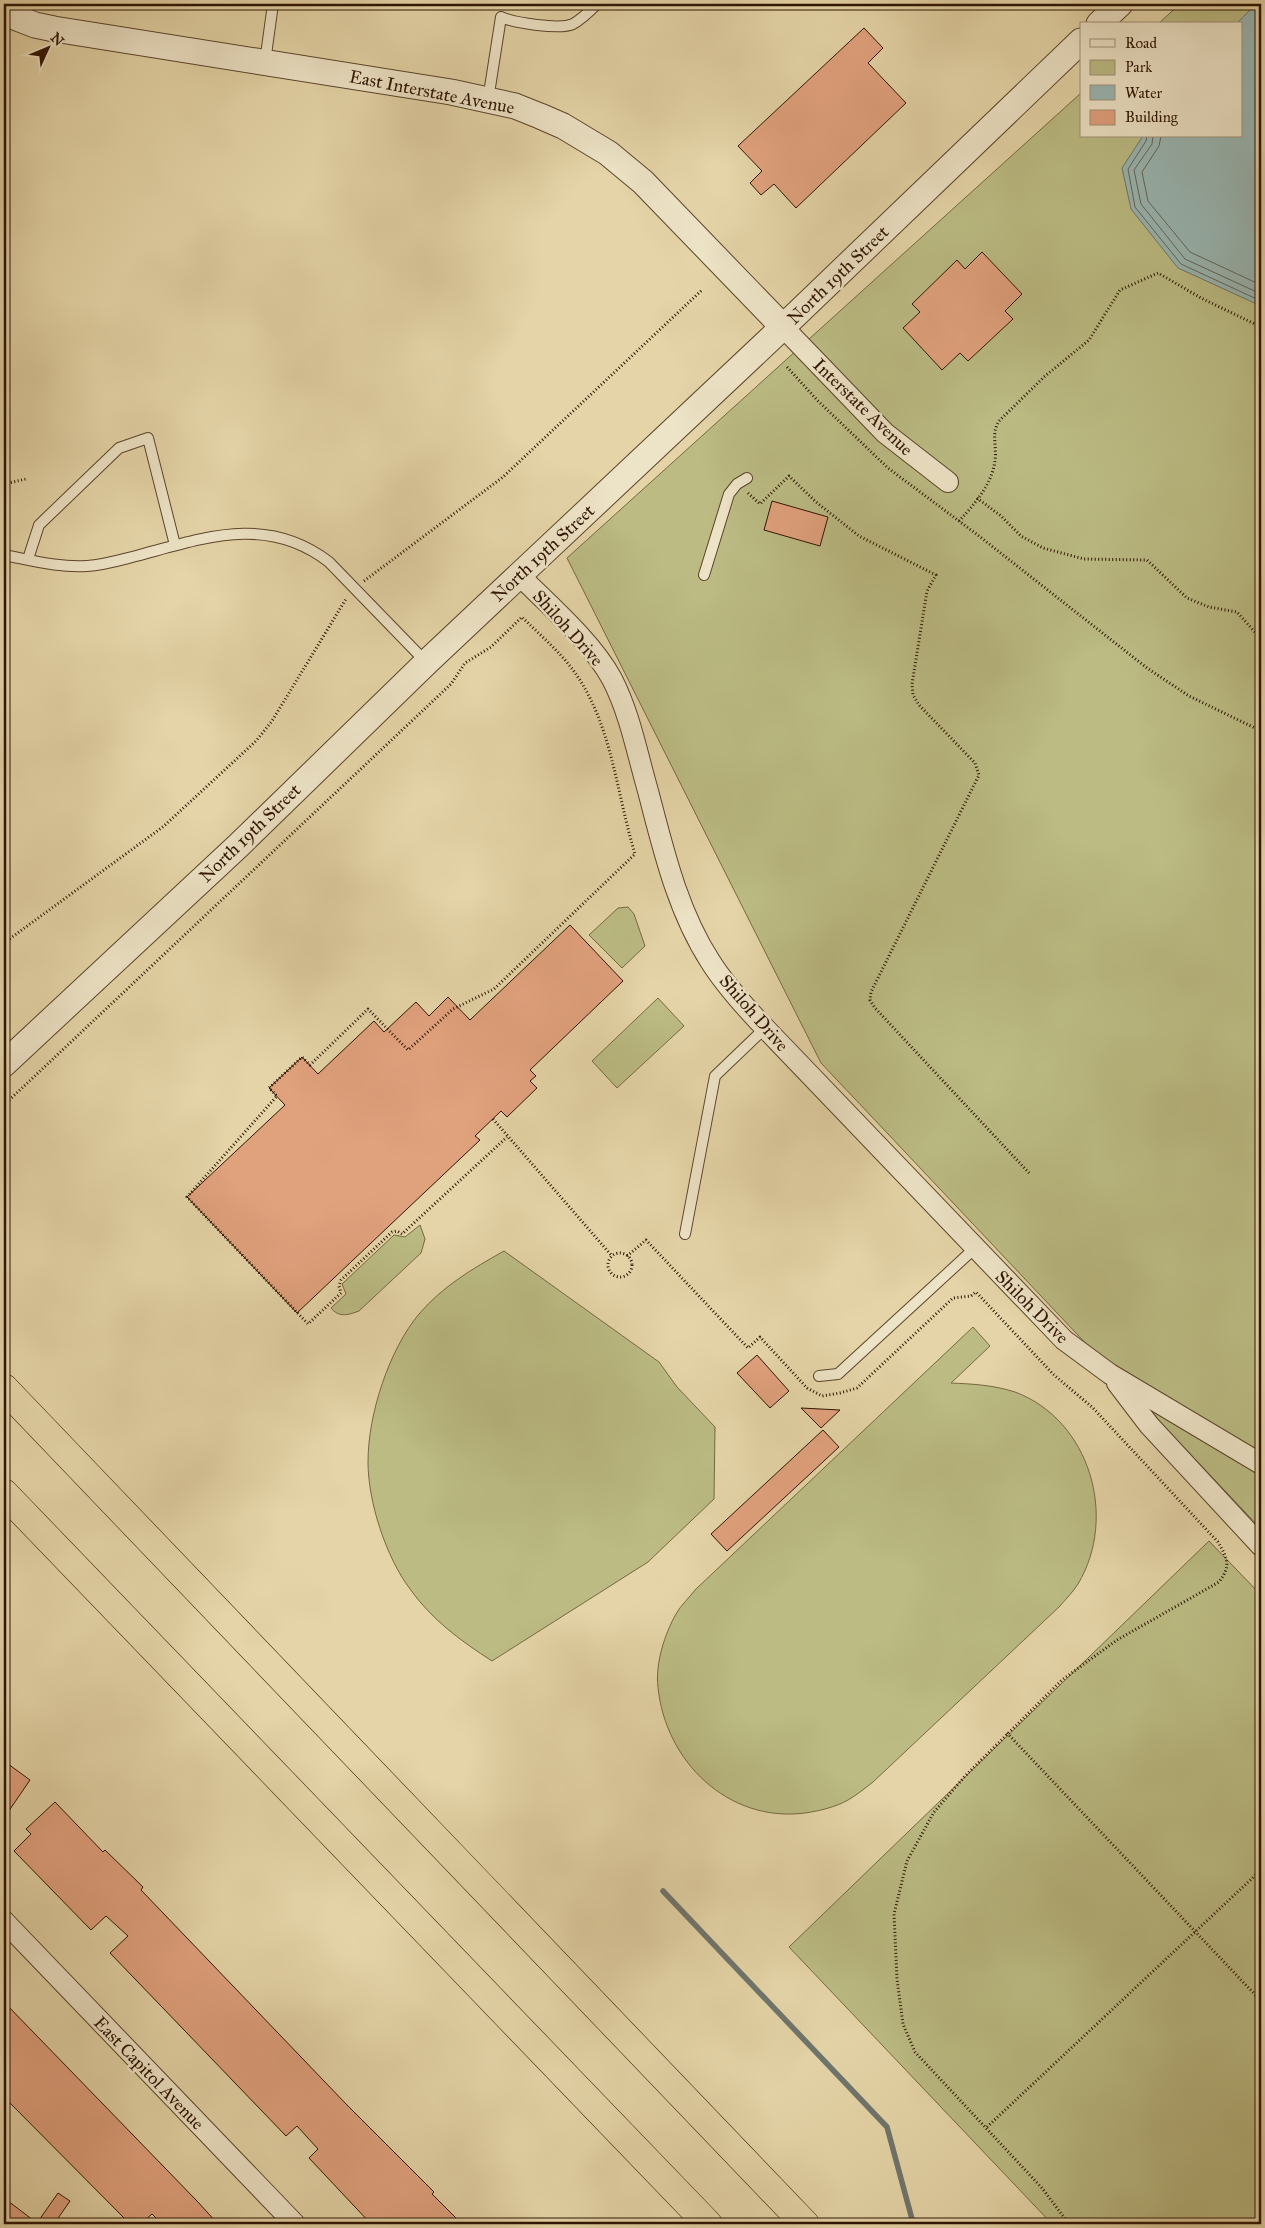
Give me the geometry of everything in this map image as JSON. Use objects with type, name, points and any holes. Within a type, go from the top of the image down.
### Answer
[{"type":"highway","points":[[4,1388],[806,2224]]},
{"type":"highway","points":[[4,1493],[708,2224]]},
{"type":"street","points":[[1101,22],[1120,4]]},
{"type":"street","name":"East Interstate Avenue","points":[[4,13],[18,20],[54,30],[264,63],[515,106],[563,126],[608,153],[643,182],[783,327]]},
{"type":"street","name":"North 19th Street","points":[[4,1064],[239,845],[427,662],[783,327],[1080,42]]},
{"type":"street","name":"Interstate Avenue","points":[[783,327],[885,433],[948,482]]},
{"type":"street","name":"Shiloh Drive","points":[[519,575],[591,649],[611,678],[627,714],[674,881],[695,935],[710,961],[729,987],[765,1028],[1064,1340],[1110,1374],[1261,1464]]},
{"type":"street","name":"Shiloh Drive","points":[[1110,1374],[1149,1425],[1261,1546]]},
{"type":"street","name":"East Capitol Avenue","points":[[4,1921],[295,2224]]},
{"type":"lane","points":[[264,63],[273,4]]},
{"type":"lane","points":[[488,100],[501,17],[513,21],[567,26],[578,21],[597,4]]},
{"type":"lane","points":[[28,559],[40,525],[119,448],[148,438],[176,546]]},
{"type":"lane","points":[[704,575],[729,494],[737,484],[747,478]]},
{"type":"lane","points":[[4,554],[72,566],[88,566],[228,534],[259,533],[275,536],[297,542],[317,552],[427,662]]},
{"type":"lane","points":[[685,1234],[715,1076],[765,1028]]},
{"type":"lane","points":[[819,1376],[838,1374],[975,1248]]},
{"type":"path","points":[[959,521],[977,498],[991,475],[995,462],[996,426],[1044,377],[1089,340],[1120,290],[1158,273],[1201,298],[1261,327]]},
{"type":"path","points":[[4,943],[164,826],[256,741],[272,722],[345,600],[356,589],[503,477],[702,290]]},
{"type":"path","points":[[787,366],[818,401],[871,453],[1161,678],[1189,696],[1261,731]]},
{"type":"path","points":[[737,484],[760,504],[789,476],[822,507],[859,536],[936,575],[927,590],[912,684],[913,695],[920,705],[975,763],[979,775],[871,992],[870,1000],[875,1008],[1030,1174]]},
{"type":"path","points":[[4,484],[26,479]]},
{"type":"path","points":[[977,498],[1001,516],[1021,536],[1043,548],[1084,559],[1147,560],[1187,598],[1209,607],[1238,612],[1261,639]]},
{"type":"path","points":[[4,506],[8,523]]},
{"type":"path","points":[[4,1105],[452,684],[466,663],[491,647],[522,617],[572,669],[595,708],[604,734],[625,822],[635,854],[494,989],[453,1009],[408,1050],[368,1009],[310,1065],[302,1057],[269,1088],[277,1096],[187,1197],[308,1324],[341,1293],[339,1286],[341,1280],[392,1232],[402,1234],[507,1136]]},
{"type":"path","points":[[493,1119],[612,1256]]},
{"type":"path","points":[[627,1256],[646,1240],[748,1348],[760,1337],[808,1388],[822,1396],[857,1388],[953,1298],[971,1296],[976,1292],[1053,1374],[1092,1408],[1218,1542],[1227,1557],[1226,1572],[1219,1582],[1117,1640],[1062,1680],[966,1775],[934,1812],[907,1860],[894,1914],[897,1979],[903,2024],[915,2052],[1042,2188],[1069,2224]]},
{"type":"path","points":[[620,1254],[627,1256],[632,1263],[628,1274],[621,1277],[614,1276],[609,1270],[608,1263],[612,1256],[620,1254]]},
{"type":"path","points":[[1007,1733],[1261,2001]]},
{"type":"path","points":[[987,2127],[1261,1870]]},
{"type":"green space","points":[[1180,4],[1261,4],[1261,1529],[821,1063],[567,558],[1080,94],[1080,138],[1242,138],[1242,22],[1160,22]]},
{"type":"green space","points":[[628,907],[634,914],[645,946],[622,968],[589,935],[618,908]]},
{"type":"green space","points":[[658,998],[684,1026],[617,1088],[592,1061]]},
{"type":"green space","points":[[420,1225],[425,1239],[421,1253],[359,1311],[344,1315],[337,1313],[331,1308],[346,1294],[342,1284],[394,1235],[405,1237]]},
{"type":"green space","points":[[504,1251],[659,1362],[677,1387],[715,1427],[714,1499],[648,1562],[492,1661],[458,1638],[437,1620],[401,1576],[386,1545],[375,1511],[371,1494],[368,1462],[372,1424],[382,1384],[398,1346],[408,1329],[419,1314],[438,1295],[469,1271]]},
{"type":"green space","points":[[973,1327],[990,1346],[951,1383],[983,1385],[1015,1392],[1041,1406],[1062,1424],[1078,1447],[1090,1473],[1095,1501],[1096,1530],[1090,1558],[1078,1584],[1059,1607],[873,1782],[851,1798],[838,1805],[816,1811],[777,1813],[751,1808],[726,1797],[705,1782],[687,1762],[673,1739],[663,1714],[657,1678],[659,1659],[676,1614],[695,1590]]},
{"type":"green space","points":[[1209,1541],[1261,1595],[1261,2224],[1052,2224],[789,1947]]},
{"type":"water","points":[[1256,4],[1261,4],[1261,306],[1178,268],[1131,209],[1122,168],[1142,138],[1242,138],[1242,22],[1238,22]]},
{"type":"building","points":[[864,28],[883,48],[868,63],[906,103],[796,208],[774,184],[761,195],[750,183],[762,171],[738,146]]},
{"type":"building","points":[[982,252],[1022,294],[1005,311],[1013,319],[968,361],[960,353],[942,370],[903,328],[920,312],[912,304],[957,260],[965,269]]},
{"type":"building","points":[[772,501],[828,517],[820,546],[764,530]]},
{"type":"building","points":[[570,925],[623,981],[530,1070],[536,1076],[530,1081],[537,1088],[507,1117],[501,1111],[475,1136],[480,1140],[297,1313],[187,1197],[285,1105],[269,1088],[302,1057],[318,1074],[374,1021],[384,1032],[416,1002],[429,1016],[448,997],[470,1020]]},
{"type":"building","points":[[757,1355],[789,1391],[770,1408],[737,1373]]},
{"type":"building","points":[[801,1408],[840,1410],[821,1428]]},
{"type":"building","points":[[823,1430],[839,1447],[727,1551],[711,1534]]},
{"type":"building","points":[[4,1761],[30,1780],[4,1818]]},
{"type":"building","points":[[55,1802],[103,1852],[105,1850],[143,1887],[141,1890],[347,2105],[434,2192],[432,2194],[462,2224],[371,2224],[309,2158],[318,2149],[297,2126],[286,2136],[110,1953],[128,1936],[106,1916],[91,1930],[14,1851],[31,1834],[26,1829]]},
{"type":"building","points":[[4,2002],[218,2224],[162,2224],[152,2214],[141,2224],[130,2224],[4,2097]]},
{"type":"building","points":[[58,2193],[70,2201],[54,2224],[4,2224],[4,2198],[37,2223]]},
{"type":"waterway","points":[[663,1891],[887,2127],[912,2219],[917,2224]]}]
